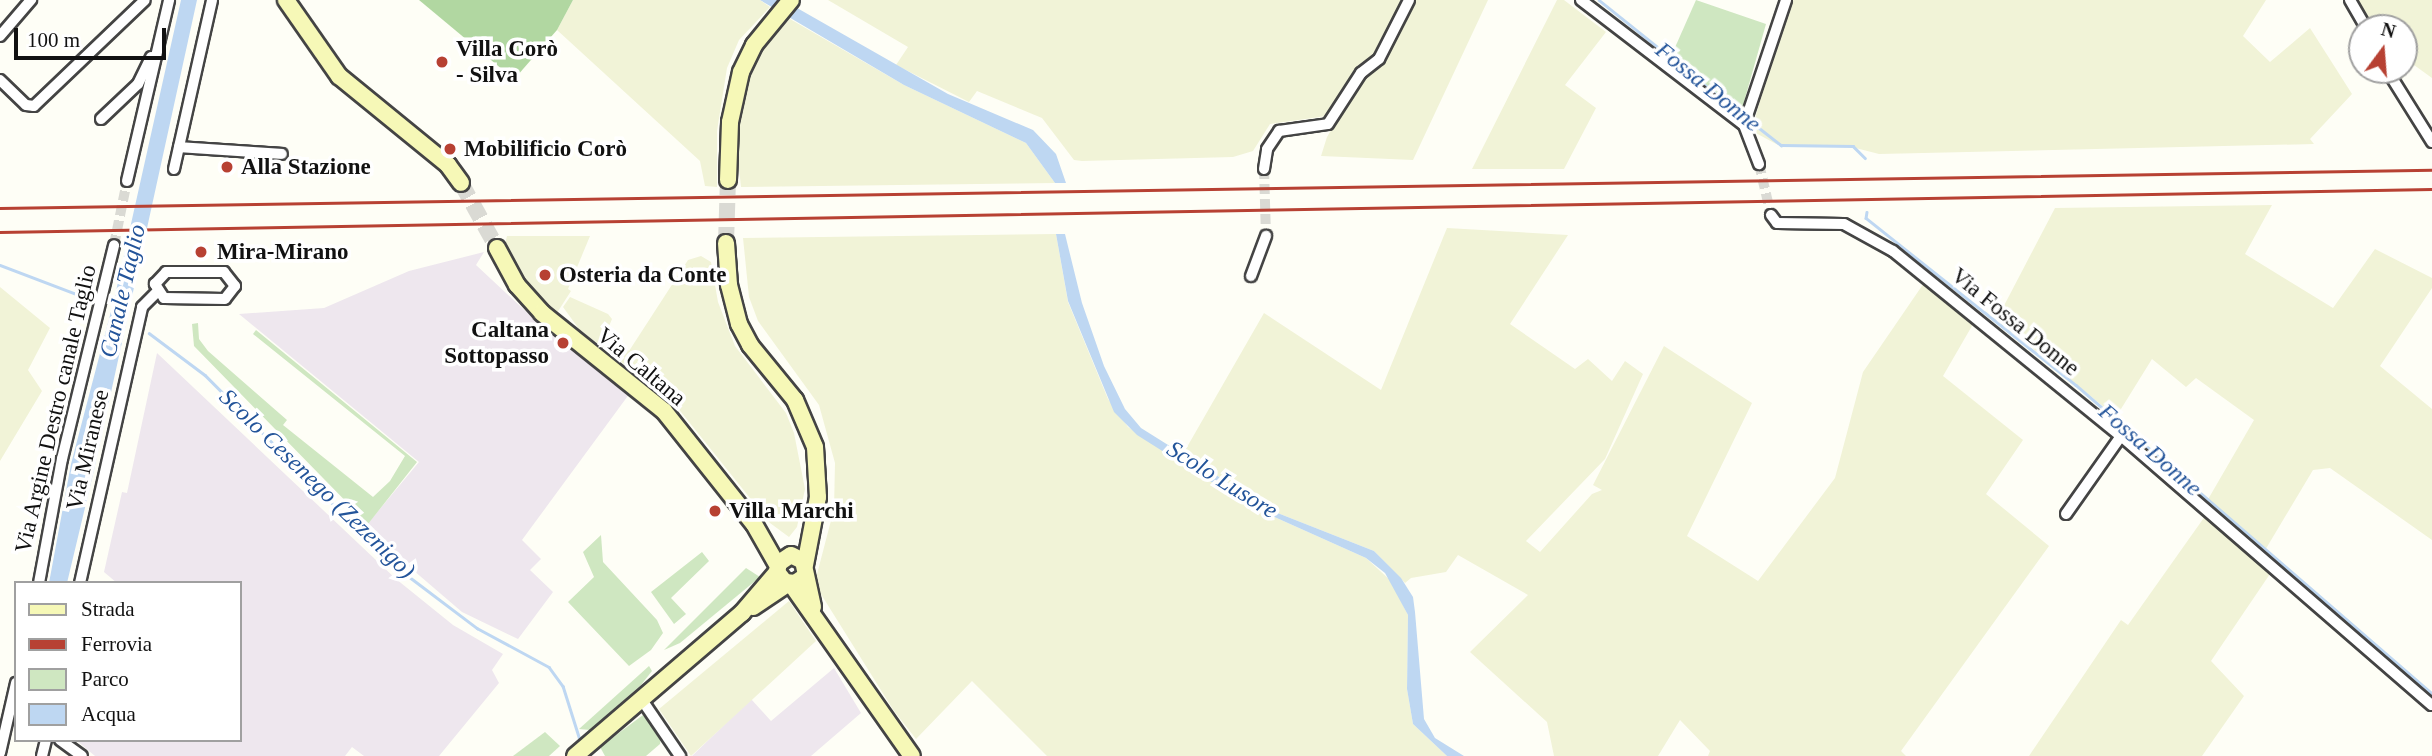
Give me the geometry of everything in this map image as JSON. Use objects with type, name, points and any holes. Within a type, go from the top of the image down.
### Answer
[{"type":"main road","points":[[286,0],[339,76],[448,165],[461,183]]},
{"type":"main road","points":[[728,180],[733,98],[754,45],[791,0]]},
{"type":"main road","points":[[575,756],[742,613],[797,577],[814,521],[819,479],[816,447],[795,400],[750,345],[739,324],[729,285],[726,243]]},
{"type":"main road","name":"Via Caltana","points":[[497,248],[526,298],[664,411],[784,562]]},
{"type":"main road","points":[[742,613],[814,521]]},
{"type":"main road","points":[[784,562],[797,577],[817,616],[912,756]]},
{"type":"main road","points":[[784,562],[797,577]]},
{"type":"street","points":[[0,36],[31,0]]},
{"type":"street","points":[[0,80],[26,105],[34,106],[145,0]]},
{"type":"street","points":[[127,181],[169,0]]},
{"type":"street","points":[[174,169],[212,0]]},
{"type":"street","points":[[1264,169],[1267,149],[1279,131],[1328,124],[1361,73],[1379,59],[1409,0]]},
{"type":"street","points":[[1581,0],[1746,123],[1759,164]]},
{"type":"street","points":[[1746,123],[1786,0]]},
{"type":"street","points":[[101,119],[133,90],[157,54]]},
{"type":"street","points":[[2396,84],[2432,142]]},
{"type":"street","points":[[179,147],[282,154]]},
{"type":"street","name":"Via Fossa Donne","points":[[1771,215],[1777,223],[1844,224],[1880,241],[2121,436],[2432,705]]},
{"type":"street","points":[[1251,276],[1266,236]]},
{"type":"street","name":"Via Argine Destro canale Taglio","points":[[38,581],[59,471],[114,245]]},
{"type":"street","name":"Via Miranese","points":[[80,581],[142,307],[157,292],[158,277],[171,271],[224,272],[234,281],[234,291],[225,299],[170,300],[157,292]]},
{"type":"street","points":[[2066,514],[2121,436]]},
{"type":"street","points":[[0,753],[14,692]]},
{"type":"street","points":[[642,700],[680,756]]},
{"type":"street","points":[[63,742],[82,756]]},
{"type":"shaded area","points":[[484,252],[476,265],[548,332],[630,393],[522,540],[541,559],[530,570],[553,592],[518,639],[462,612],[364,528],[419,462],[239,314],[324,308],[409,271]]},
{"type":"shaded area","points":[[157,353],[396,579],[453,625],[503,654],[492,670],[499,683],[439,756],[364,756],[352,747],[345,756],[95,756],[78,742],[242,742],[242,581],[115,581],[104,572],[122,492],[127,493]]},
{"type":"shaded area","points":[[834,668],[861,713],[811,756],[692,756],[751,699],[771,721]]},
{"type":"green space","points":[[419,0],[573,0],[557,30],[517,76],[509,75]]},
{"type":"green space","points":[[573,0],[760,0],[770,7],[739,40],[727,68],[717,131],[717,187],[705,186],[700,161],[557,30]]},
{"type":"green space","points":[[828,0],[1405,0],[1387,39],[1327,116],[1270,124],[1253,151],[1233,157],[1082,161],[1074,160],[1042,118],[977,91],[969,102],[896,65],[908,47]]},
{"type":"green space","points":[[1414,0],[1488,0],[1413,160],[1321,156],[1327,137],[1363,77],[1389,52]]},
{"type":"green space","points":[[1557,0],[1564,0],[1606,32],[1565,85],[1596,108],[1564,169],[1472,169]]},
{"type":"green space","points":[[1696,0],[1766,24],[1740,116],[1669,61]]},
{"type":"green space","points":[[1792,0],[2266,0],[2243,36],[2270,62],[2310,28],[2352,94],[2310,139],[2314,144],[1879,154],[1844,145],[1778,145],[1752,131],[1772,52]]},
{"type":"green space","points":[[2355,0],[2432,0],[2432,78],[2418,68],[2418,14],[2362,14]]},
{"type":"green space","points":[[790,19],[904,85],[1026,143],[1055,183],[741,187],[735,132],[739,96],[755,50]]},
{"type":"green space","points":[[2272,205],[2245,254],[2333,308],[2375,249],[2432,278],[2432,288],[2380,366],[2432,409],[2432,540],[2330,468],[2313,470],[2261,557],[2274,568],[2211,661],[2244,696],[2202,756],[2029,756],[2121,620],[2128,625],[2208,512],[2203,508],[2254,420],[2196,378],[2186,387],[2152,359],[2116,417],[1997,319],[2055,208]]},
{"type":"green space","points":[[1447,228],[1568,235],[1510,324],[1575,369],[1588,359],[1612,381],[1625,361],[1643,374],[1605,459],[1526,541],[1540,552],[1592,494],[1602,490],[1593,485],[1664,346],[1752,403],[1687,536],[1758,581],[1835,478],[1863,372],[1926,280],[1976,319],[1943,376],[2023,440],[1986,494],[2049,546],[1901,751],[1906,756],[1708,756],[1710,751],[1680,720],[1658,756],[1554,756],[1547,722],[1470,652],[1528,595],[1458,555],[1446,572],[1411,578],[1405,583],[1374,551],[1275,512],[1183,454],[1264,313],[1381,390]]},
{"type":"green space","points":[[1056,234],[1068,302],[1108,399],[1128,427],[1248,505],[1366,558],[1391,581],[1408,615],[1407,689],[1413,724],[1447,756],[1047,756],[972,681],[916,739],[894,711],[819,591],[816,578],[834,509],[835,463],[819,405],[758,321],[749,297],[743,238]]},
{"type":"green space","points":[[507,236],[590,236],[568,289],[571,291],[555,316],[519,275],[504,248]]},
{"type":"green space","points":[[701,256],[711,262],[718,302],[735,346],[786,413],[794,433],[805,489],[797,527],[789,537],[770,523],[673,402],[579,329],[563,307],[570,297],[608,314],[612,319],[607,331],[629,351],[688,260]]},
{"type":"green space","points":[[0,287],[50,328],[28,370],[42,391],[0,461]]},
{"type":"green space","points":[[198,323],[199,339],[208,351],[287,420],[283,425],[373,497],[390,481],[405,456],[253,334],[256,330],[417,462],[368,524],[194,346],[192,324]]},
{"type":"green space","points":[[601,535],[603,562],[657,620],[663,633],[651,650],[629,666],[568,602],[594,577],[583,552]]},
{"type":"green space","points":[[702,552],[709,561],[671,598],[686,614],[674,624],[651,592]]},
{"type":"green space","points":[[746,568],[760,577],[680,643],[664,650]]},
{"type":"green space","points":[[789,601],[816,641],[691,756],[659,709]]},
{"type":"green space","points":[[649,666],[652,671],[641,685],[590,730],[579,729]]},
{"type":"green space","points":[[643,715],[661,738],[660,744],[646,756],[605,756],[600,747]]},
{"type":"green space","points":[[545,732],[560,746],[549,756],[513,756]]},
{"type":"water","name":"Canale Taglio","points":[[181,0],[197,0],[67,581],[49,581],[71,464],[114,300]]},
{"type":"water","points":[[760,0],[783,0],[948,94],[1033,130],[1056,154],[1066,183],[1055,183],[1026,143],[904,85]]},
{"type":"water","name":"Scolo Lusore","points":[[1056,234],[1065,234],[1082,303],[1104,366],[1125,409],[1141,428],[1275,512],[1374,551],[1401,578],[1413,597],[1424,719],[1435,738],[1464,756],[1447,756],[1413,724],[1407,689],[1408,615],[1385,573],[1366,558],[1248,505],[1137,435],[1114,412],[1068,301]]},
{"type":"waterway","name":"Fossa Donne","points":[[1599,0],[1744,116]]},
{"type":"waterway","name":"Fossa Donne","points":[[1749,120],[1781,145],[1853,146],[1865,158]]},
{"type":"waterway","name":"Fossa Donne","points":[[1867,212],[1866,218],[2076,385],[2432,693]]},
{"type":"waterway","name":"Scolo Cesenego (Zezenigo)","points":[[0,265],[95,301]]},
{"type":"waterway","name":"Scolo Cesenego (Zezenigo)","points":[[149,333],[205,375],[395,566],[477,628],[549,667],[563,686],[581,743]]},
{"type":"tunnel","points":[[1759,164],[1771,215]]},
{"type":"tunnel","points":[[1264,169],[1266,236]]},
{"type":"tunnel","points":[[726,243],[728,180]]},
{"type":"tunnel","points":[[114,245],[127,181]]},
{"type":"tunnel","points":[[461,183],[497,248]]},
{"type":"railway","points":[[0,208],[2432,170]]},
{"type":"railway","points":[[0,232],[2432,189]]},
{"type":"place","name":"Villa Corò - Silva","points":[[442,62]]},
{"type":"place","name":"Mobilificio Corò","points":[[450,149]]},
{"type":"place","name":"Alla Stazione","points":[[227,167]]},
{"type":"place","name":"Mira-Mirano","points":[[201,252]]},
{"type":"place","name":"Osteria da Conte","points":[[545,275]]},
{"type":"place","name":"Caltana Sottopasso","points":[[563,343]]},
{"type":"place","name":"Villa Marchi","points":[[715,511]]}]
